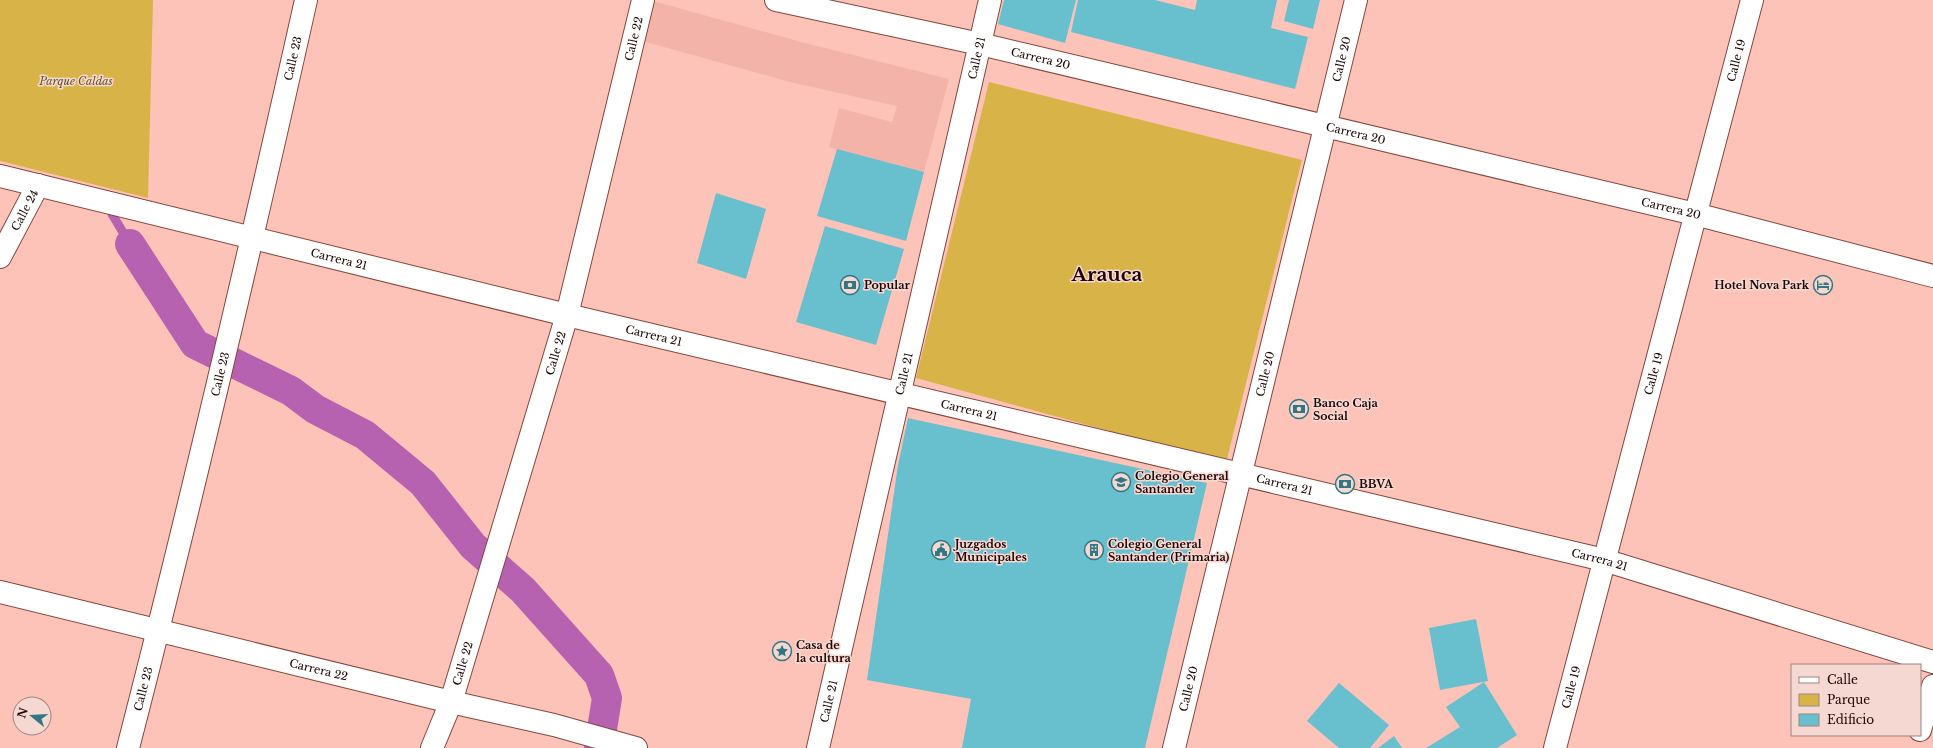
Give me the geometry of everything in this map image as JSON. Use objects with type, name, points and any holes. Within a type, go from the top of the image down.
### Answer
[{"type":"street","name":"Calle 23","points":[[128,748],[159,630],[253,237],[306,0]]},
{"type":"street","name":"Calle 22","points":[[432,748],[451,702],[567,315],[643,0]]},
{"type":"street","name":"Carrera 20","points":[[776,0],[980,44],[1695,214],[1933,276]]},
{"type":"street","name":"Calle 21","points":[[818,748],[990,0]]},
{"type":"street","name":"Calle 20","points":[[1174,748],[1356,0]]},
{"type":"street","name":"Calle 19","points":[[1555,748],[1752,0]]},
{"type":"street","name":"Carrera 21","points":[[0,176],[567,315],[1604,560],[1933,662]]},
{"type":"street","name":"Calle 24","points":[[0,257],[38,185]]},
{"type":"street","name":"Carrera 22","points":[[0,592],[451,702],[554,725],[610,743],[636,748]]},
{"type":"street","points":[[1921,727],[1933,686]]},
{"type":"street","points":[[1915,748],[1919,736]]},
{"type":"shaded area","points":[[653,1],[805,43],[949,79],[924,172],[829,147],[839,108],[892,122],[897,106],[794,83],[642,41]]},
{"type":"green space","name":"Parque Caldas","points":[[0,0],[153,0],[148,198],[0,161]]},
{"type":"green space","points":[[989,82],[1302,160],[1226,463],[916,378]]},
{"type":"building","points":[[1004,0],[1076,0],[1065,43],[998,24]]},
{"type":"building","points":[[1078,0],[1155,0],[1195,10],[1197,0],[1277,0],[1271,28],[1308,37],[1295,89],[1071,32]]},
{"type":"building","points":[[1289,0],[1320,0],[1313,29],[1284,21]]},
{"type":"building","points":[[837,149],[924,172],[906,241],[817,216]]},
{"type":"building","points":[[716,193],[766,209],[746,279],[697,263]]},
{"type":"building","name":"Popular","points":[[825,226],[904,249],[876,345],[796,322]]},
{"type":"building","name":"Colegio General Santander (Primaria)","points":[[908,418],[1207,483],[1145,748],[962,748],[971,699],[867,680],[898,465]]},
{"type":"building","points":[[1476,619],[1488,681],[1440,690],[1429,628]]},
{"type":"building","points":[[1484,682],[1517,735],[1497,748],[1426,748],[1460,727],[1446,707]]},
{"type":"building","points":[[1339,683],[1389,725],[1370,748],[1339,748],[1307,721]]},
{"type":"building","points":[[1394,736],[1402,748],[1378,748]]},
{"type":"waterway","points":[[112,214],[130,244]]},
{"type":"waterway","points":[[130,244],[195,344],[291,391],[315,409],[365,435],[423,483],[473,546],[523,590],[599,675],[607,698],[599,748]]},
{"type":"place","name":"Popular","points":[[850,285]]},
{"type":"place","name":"Hotel Nova Park","points":[[1823,285]]},
{"type":"place","name":"Banco Caja Social","points":[[1299,409]]},
{"type":"place","name":"Colegio General Santander","points":[[1121,482]]},
{"type":"place","name":"BBVA","points":[[1345,484]]},
{"type":"place","name":"Juzgados Municipales","points":[[941,550]]},
{"type":"place","name":"Colegio General Santander (Primaria)","points":[[1094,550]]},
{"type":"place","name":"Casa de la cultura","points":[[782,651]]},
{"type":"district","name":"Arauca","points":[[1107,274]]}]
